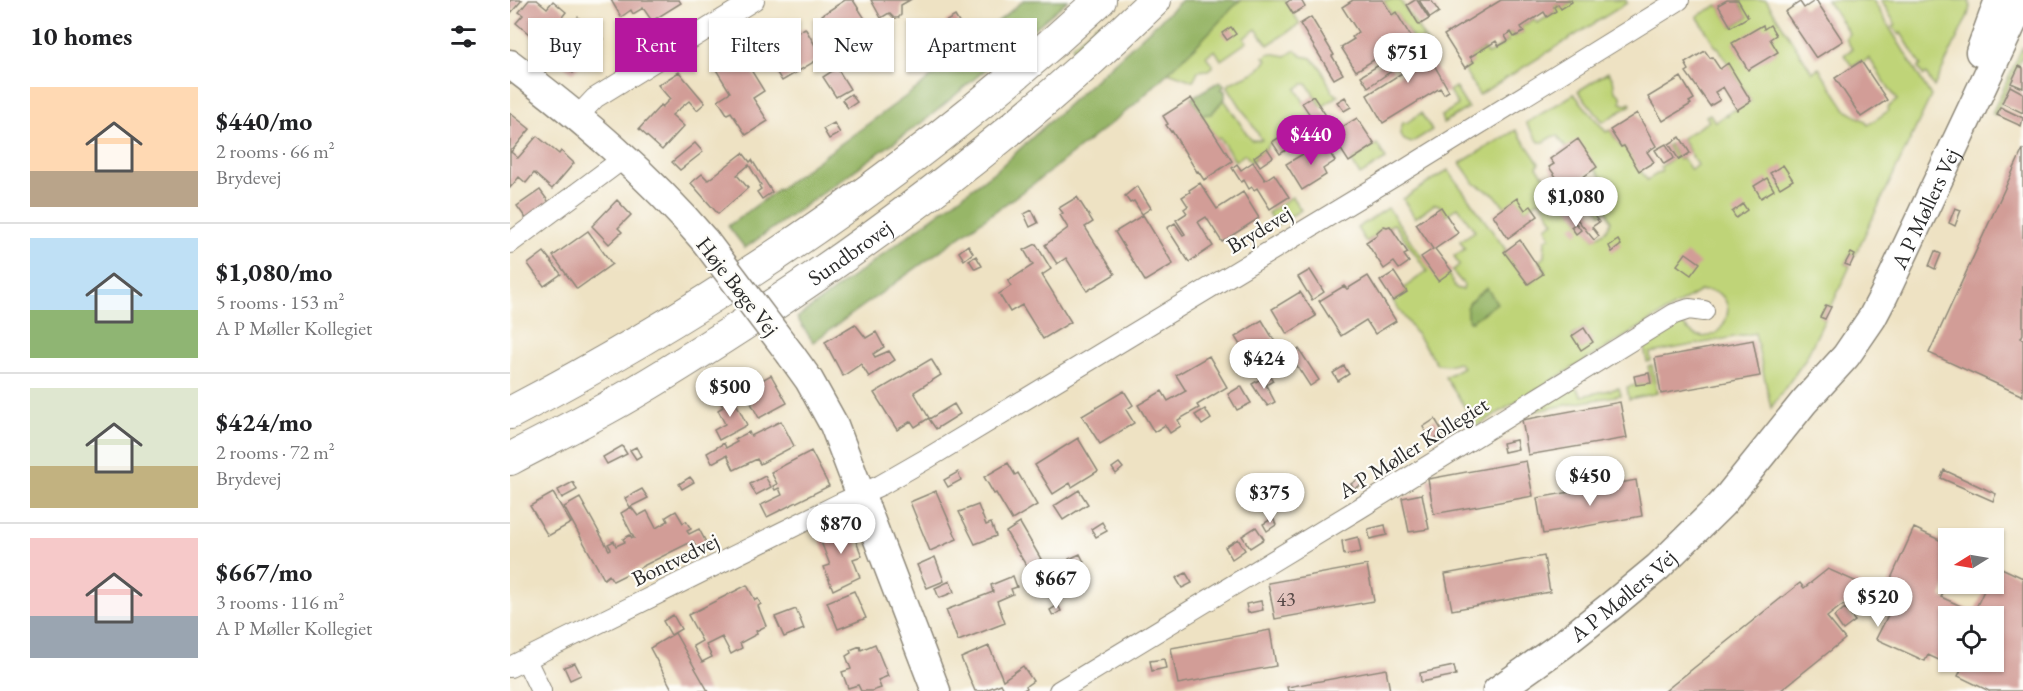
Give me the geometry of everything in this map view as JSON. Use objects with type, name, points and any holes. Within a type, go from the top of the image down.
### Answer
[{"type":"main road","name":"Sundbrovej","points":[[510,413],[643,340],[804,237],[918,153],[1041,53],[1100,0]]},
{"type":"main road","name":"Sundbrovej","points":[[510,459],[663,376],[854,249],[940,186],[1026,117],[1097,56],[1155,0]]},
{"type":"main road","points":[[510,396],[693,309]]},
{"type":"street","points":[[577,117],[595,98],[754,0]]},
{"type":"street","name":"Brydevej","points":[[861,494],[938,452],[1393,177],[1679,0]]},
{"type":"street","name":"A P Møllers Vej","points":[[1804,402],[1860,307],[1978,56],[1999,0]]},
{"type":"street","name":"A P Møllers Vej","points":[[1497,691],[1562,645],[1658,567],[1722,504],[1804,402],[1846,356],[1878,307],[2023,0]]},
{"type":"street","name":"Høje Bøge Vej","points":[[510,64],[577,117],[667,198],[705,241],[792,355],[826,408],[834,425],[936,691]]},
{"type":"street","points":[[510,243],[624,158]]},
{"type":"street","name":"A P Møller Kollegiet","points":[[1059,691],[1674,314],[1689,309],[1704,311]]},
{"type":"street","name":"Bontvedvej","points":[[518,663],[861,494]]},
{"type":"street","points":[[518,663],[541,691]]},
{"type":"green space","points":[[1024,0],[1068,0],[1037,26],[1037,18],[1002,18]]},
{"type":"green space","points":[[1182,0],[1240,0],[1133,106],[1040,179],[813,342],[797,318],[998,169]]},
{"type":"green space","points":[[1240,0],[1285,0],[1300,24],[1268,45],[1256,29],[1244,38],[1247,42],[1221,60],[1215,50],[1206,56],[1213,66],[1208,70],[1198,71],[1193,81],[1168,72]]},
{"type":"green space","points":[[1383,0],[1400,0],[1434,53],[1431,55],[1422,38],[1415,42],[1396,13],[1392,15]]},
{"type":"green space","points":[[1571,0],[1626,0],[1627,3],[1479,95],[1464,69],[1473,62],[1470,57],[1484,49],[1487,54],[1490,53],[1508,41],[1505,36],[1511,32],[1514,37],[1523,32],[1521,27],[1534,19],[1537,23],[1556,12],[1554,7],[1558,4],[1561,9],[1572,3]]},
{"type":"green space","points":[[1738,0],[1766,0],[1812,72],[1819,68],[1847,111],[1864,120],[1868,125],[1888,111],[1887,108],[1897,100],[1869,58],[1852,66],[1844,55],[1852,49],[1846,39],[1849,33],[1827,0],[1873,0],[1931,96],[1855,255],[1851,253],[1845,264],[1850,266],[1831,307],[1826,305],[1821,316],[1825,319],[1805,360],[1771,408],[1755,333],[1650,353],[1651,361],[1647,362],[1643,342],[1679,320],[1693,333],[1706,337],[1717,332],[1724,323],[1728,311],[1725,300],[1716,293],[1700,291],[1475,427],[1470,420],[1472,418],[1445,377],[1463,367],[1458,362],[1448,365],[1437,364],[1393,301],[1407,292],[1404,288],[1427,271],[1394,224],[1384,227],[1366,242],[1357,228],[1388,208],[1422,257],[1448,274],[1456,288],[1463,290],[1464,285],[1452,271],[1459,265],[1454,256],[1465,249],[1460,241],[1475,231],[1458,207],[1446,215],[1439,205],[1435,204],[1415,218],[1403,199],[1448,170],[1506,250],[1504,252],[1529,284],[1546,270],[1539,261],[1544,257],[1545,240],[1550,237],[1546,227],[1554,222],[1540,200],[1525,210],[1517,199],[1505,207],[1495,195],[1475,184],[1460,163],[1516,130],[1539,163],[1537,167],[1594,239],[1607,230],[1611,221],[1607,210],[1601,214],[1589,197],[1605,185],[1595,169],[1597,167],[1566,148],[1558,136],[1539,142],[1526,123],[1574,94],[1606,132],[1610,130],[1621,147],[1624,146],[1647,180],[1662,171],[1660,167],[1674,158],[1667,146],[1669,144],[1679,160],[1683,158],[1691,170],[1697,165],[1682,138],[1709,121],[1706,116],[1710,114],[1715,122],[1751,101],[1697,16],[1718,5],[1732,27],[1748,17]],"holes":[[[1584,328],[1592,342],[1581,349],[1572,336]]]},
{"type":"green space","points":[[1881,0],[1969,0],[1968,15],[1934,87],[1926,74],[1924,76],[1918,68],[1921,65],[1901,33],[1899,35],[1893,27],[1896,25]]},
{"type":"green space","points":[[1106,21],[1108,27],[1078,54],[1072,46],[1097,24]]},
{"type":"green space","points":[[2023,46],[2023,55],[1995,115],[1992,113]]},
{"type":"green space","points":[[1295,50],[1302,56],[1311,58],[1321,68],[1332,91],[1338,96],[1322,107],[1307,84],[1296,89],[1326,139],[1310,150],[1296,127],[1266,146],[1267,148],[1251,162],[1245,154],[1235,161],[1201,115],[1214,111],[1224,99],[1251,140],[1262,140],[1228,87],[1230,83],[1257,71],[1267,59],[1264,57],[1270,53],[1286,56]]},
{"type":"green space","points":[[937,72],[983,72],[928,118],[745,248],[728,226]]},
{"type":"green space","points":[[1608,72],[1613,79],[1615,91],[1621,96],[1621,103],[1631,105],[1603,122],[1578,91]]},
{"type":"green space","points":[[1220,81],[1225,86],[1221,89],[1225,91],[1225,98],[1211,114],[1201,115],[1191,98]]},
{"type":"green space","points":[[1455,87],[1468,108],[1443,123],[1441,116],[1458,105],[1449,91]]},
{"type":"green space","points":[[1421,113],[1432,130],[1411,143],[1404,140],[1400,134],[1403,122],[1406,123]]},
{"type":"green space","points":[[1377,144],[1386,159],[1360,175],[1351,161]]},
{"type":"green space","points":[[1292,197],[1301,210],[1276,225],[1268,213]]},
{"type":"green space","points":[[1487,288],[1497,303],[1469,321],[1468,305]]},
{"type":"green space","points":[[1652,365],[1657,393],[1629,399],[1627,387],[1651,382],[1648,366]]},
{"type":"green space","points":[[1574,384],[1582,396],[1619,388],[1621,395],[1524,413]]},
{"type":"building","points":[[510,0],[522,0],[510,14]]},
{"type":"building","points":[[529,0],[537,0],[547,8],[553,1],[566,12],[561,18],[528,18],[528,33],[516,23],[523,15],[519,12]]},
{"type":"building","points":[[611,0],[679,0],[681,3],[657,18],[650,18],[643,8],[633,14],[631,10],[621,17]]},
{"type":"building","points":[[845,0],[853,0],[865,18],[824,18],[822,15]]},
{"type":"building","points":[[871,0],[910,0],[901,5],[901,15],[898,18],[894,18],[889,13],[881,18]]},
{"type":"building","points":[[1290,0],[1301,0],[1305,7],[1293,14],[1286,3]]},
{"type":"building","points":[[1353,0],[1383,0],[1392,15],[1396,12],[1411,37],[1356,71],[1341,47],[1354,39],[1352,37],[1358,32],[1342,7]]},
{"type":"building","points":[[1415,0],[1429,19],[1419,25],[1407,5]]},
{"type":"building","points":[[1419,0],[1431,0],[1439,12],[1430,18]]},
{"type":"building","points":[[1501,0],[1571,0],[1572,2],[1561,9],[1558,4],[1554,7],[1556,11],[1547,17],[1544,12],[1521,27],[1524,32],[1514,37],[1511,32],[1505,36],[1508,41],[1499,46],[1496,41],[1470,57],[1474,62],[1465,68],[1444,35]]},
{"type":"building","points":[[1727,0],[1738,0],[1748,17],[1731,27],[1718,5]]},
{"type":"building","points":[[1816,0],[1843,41],[1816,58],[1785,12],[1800,2],[1804,8]]},
{"type":"building","points":[[1311,17],[1343,74],[1334,79],[1300,24]]},
{"type":"building","points":[[1763,25],[1764,29],[1770,25],[1776,35],[1770,39],[1778,52],[1748,70],[1732,43]]},
{"type":"building","points":[[1231,27],[1236,34],[1227,40],[1222,33]]},
{"type":"building","points":[[805,28],[813,42],[813,62],[801,70],[801,30]]},
{"type":"building","points":[[1422,38],[1431,55],[1429,56],[1449,91],[1444,94],[1440,88],[1383,123],[1367,95],[1413,66],[1407,57],[1410,55],[1405,48]]},
{"type":"building","points":[[1705,51],[1720,69],[1728,63],[1751,101],[1737,110],[1723,87],[1715,92],[1720,100],[1710,106],[1686,72],[1689,70],[1685,63]]},
{"type":"building","points":[[1387,60],[1393,70],[1368,87],[1361,76]]},
{"type":"building","points":[[1861,61],[1887,100],[1861,117],[1835,78]]},
{"type":"building","points":[[2019,66],[2023,68],[2023,88],[2011,83]]},
{"type":"building","points":[[679,72],[705,103],[697,110],[689,101],[672,115],[684,126],[662,150],[639,129],[661,105],[662,107],[670,99],[658,85]]},
{"type":"building","points":[[718,72],[752,72],[764,91],[753,98],[768,121],[746,135],[731,112],[727,114],[718,100],[730,92]]},
{"type":"building","points":[[776,72],[797,72],[782,81]]},
{"type":"building","points":[[831,72],[839,72],[850,89],[836,97],[823,77]]},
{"type":"building","points":[[1681,77],[1694,99],[1689,102],[1691,104],[1663,121],[1648,97]]},
{"type":"building","points":[[2010,86],[2023,93],[2023,113],[2002,103]]},
{"type":"building","points":[[851,94],[857,102],[848,108],[842,100]]},
{"type":"building","points":[[1313,96],[1329,120],[1318,127],[1302,103]]},
{"type":"building","points":[[1345,97],[1351,107],[1344,111],[1337,102]]},
{"type":"building","points":[[1191,98],[1232,161],[1204,180],[1166,125],[1168,124],[1163,116]]},
{"type":"building","points":[[2000,107],[2023,118],[2021,126],[1997,115]]},
{"type":"building","points":[[510,113],[530,129],[511,152],[518,158],[537,136],[559,154],[561,151],[574,163],[552,189],[534,173],[526,183],[519,177],[510,188]]},
{"type":"building","points":[[1637,113],[1656,146],[1647,152],[1654,162],[1639,171],[1624,146],[1621,147],[1610,130]]},
{"type":"building","points":[[1357,118],[1375,145],[1349,162],[1331,134]]},
{"type":"building","points":[[834,123],[840,133],[829,139],[823,129]]},
{"type":"building","points":[[1296,127],[1304,139],[1280,154],[1272,142]]},
{"type":"building","points":[[1680,137],[1690,153],[1679,160],[1669,144]]},
{"type":"building","points":[[1578,139],[1597,167],[1569,187],[1565,181],[1561,184],[1549,167],[1554,164],[1550,159]]},
{"type":"building","points":[[1323,142],[1335,161],[1323,169],[1326,175],[1302,190],[1286,164]]},
{"type":"building","points":[[695,143],[703,152],[680,170],[672,162]]},
{"type":"building","points":[[1666,144],[1674,158],[1664,164],[1655,150]]},
{"type":"building","points":[[1267,148],[1273,157],[1260,166],[1254,157]]},
{"type":"building","points":[[2023,149],[2023,334],[2021,338],[2023,339],[2023,396],[1929,353]]},
{"type":"building","points":[[743,153],[750,162],[752,160],[772,192],[762,199],[757,192],[761,189],[759,186],[761,185],[749,165],[737,175],[748,188],[718,214],[691,183],[702,174],[708,180]]},
{"type":"building","points":[[1253,162],[1265,180],[1274,174],[1289,197],[1270,209],[1257,188],[1249,189],[1244,180],[1241,182],[1232,168],[1237,164],[1241,170]]},
{"type":"building","points":[[1783,165],[1793,180],[1780,188],[1770,173]]},
{"type":"building","points":[[1767,178],[1774,190],[1761,198],[1754,186]]},
{"type":"building","points":[[1200,183],[1217,209],[1243,192],[1259,218],[1222,242],[1206,217],[1198,222],[1213,246],[1189,262],[1167,228],[1175,223],[1183,235],[1185,234],[1176,220],[1187,213],[1184,209],[1188,206],[1182,197]]},
{"type":"building","points":[[1137,186],[1151,208],[1142,214],[1134,201],[1130,203],[1125,196]]},
{"type":"building","points":[[540,190],[551,205],[527,220],[517,206]]},
{"type":"building","points":[[1077,197],[1093,222],[1085,227],[1115,274],[1087,291],[1066,258],[1057,264],[1045,245],[1068,228],[1060,215],[1063,213],[1059,208]]},
{"type":"building","points":[[1517,198],[1525,210],[1531,206],[1538,216],[1508,238],[1493,215]]},
{"type":"building","points":[[1580,198],[1599,222],[1592,227],[1599,236],[1594,240],[1568,208]]},
{"type":"building","points":[[617,200],[631,215],[618,228],[622,232],[609,244],[592,226]]},
{"type":"building","points":[[1743,204],[1747,210],[1736,218],[1732,212]]},
{"type":"building","points":[[1441,207],[1458,233],[1435,249],[1452,271],[1438,281],[1421,257],[1433,249],[1416,224]]},
{"type":"building","points":[[1955,208],[1961,210],[1955,226],[1949,223]]},
{"type":"building","points":[[1032,210],[1038,223],[1030,227],[1024,214]]},
{"type":"building","points":[[1143,215],[1173,264],[1145,281],[1115,232]]},
{"type":"building","points":[[1576,223],[1581,230],[1576,234],[1571,227]]},
{"type":"building","points":[[1384,226],[1390,226],[1408,253],[1404,255],[1409,262],[1399,269],[1394,262],[1384,269],[1366,242],[1377,235],[1377,232]]},
{"type":"building","points":[[588,231],[612,264],[577,289],[553,256]]},
{"type":"building","points":[[1520,240],[1543,274],[1528,284],[1504,252]]},
{"type":"building","points":[[1618,240],[1621,245],[1612,252],[1609,246]]},
{"type":"building","points":[[1036,244],[1051,269],[1042,275],[1071,322],[1043,339],[1022,305],[1010,312],[999,294],[1011,286],[1008,281],[1033,265],[1024,250]]},
{"type":"building","points":[[968,245],[973,253],[964,260],[959,252]]},
{"type":"building","points":[[1935,251],[1941,254],[1935,269],[1929,266]]},
{"type":"building","points":[[544,252],[561,274],[544,286],[528,264]]},
{"type":"building","points":[[1686,253],[1700,263],[1691,275],[1677,265]]},
{"type":"building","points":[[1851,253],[1855,255],[1850,266],[1845,264]]},
{"type":"building","points":[[976,256],[982,266],[975,269],[969,260]]},
{"type":"building","points":[[1310,270],[1324,292],[1312,300],[1298,277]]},
{"type":"building","points":[[1394,272],[1407,292],[1393,301],[1380,281]]},
{"type":"building","points":[[1368,276],[1396,321],[1375,334],[1366,320],[1341,336],[1319,301],[1344,286],[1347,289]]},
{"type":"building","points":[[1300,292],[1316,316],[1287,334],[1272,309]]},
{"type":"building","points":[[1826,305],[1831,307],[1825,319],[1820,317]]},
{"type":"building","points":[[1262,320],[1278,347],[1251,363],[1235,337]]},
{"type":"building","points":[[855,324],[866,338],[876,332],[884,347],[873,354],[875,357],[889,351],[895,360],[869,377],[861,364],[843,376],[825,342]]},
{"type":"building","points":[[1584,328],[1593,342],[1581,350],[1572,336]]},
{"type":"building","points":[[1753,340],[1760,376],[1661,394],[1655,358]]},
{"type":"building","points":[[1299,349],[1319,380],[1310,386],[1290,355]]},
{"type":"building","points":[[1209,356],[1227,387],[1197,405],[1199,408],[1178,420],[1181,426],[1170,433],[1165,425],[1154,432],[1138,405],[1162,391],[1168,401],[1186,391],[1176,375]]},
{"type":"building","points":[[931,359],[941,375],[914,392],[929,418],[915,427],[911,421],[897,430],[874,393]]},
{"type":"building","points":[[1344,366],[1349,374],[1338,381],[1333,373]]},
{"type":"building","points":[[1649,373],[1651,383],[1636,385],[1634,376]]},
{"type":"building","points":[[1269,374],[1273,381],[1266,385],[1275,402],[1268,406],[1252,384]]},
{"type":"building","points":[[771,375],[787,403],[759,418],[744,390]]},
{"type":"building","points":[[1241,386],[1251,403],[1237,410],[1228,394]]},
{"type":"building","points":[[1124,391],[1133,405],[1126,410],[1134,423],[1100,444],[1082,416]]},
{"type":"building","points":[[728,393],[733,402],[735,401],[747,425],[719,440],[714,430],[725,424],[718,410],[723,407],[718,398]]},
{"type":"building","points":[[1620,402],[1627,438],[1528,455],[1522,420]]},
{"type":"building","points":[[954,404],[960,414],[936,429],[929,419]]},
{"type":"building","points":[[1205,409],[1211,419],[1202,425],[1195,415]]},
{"type":"building","points":[[1435,419],[1444,434],[1431,441],[1423,427]]},
{"type":"building","points":[[781,421],[794,446],[760,464],[757,459],[734,470],[727,455],[712,463],[707,453],[724,443],[726,448],[737,442],[735,439],[749,432],[751,436]]},
{"type":"building","points":[[1078,438],[1098,471],[1072,487],[1070,483],[1053,494],[1035,465]]},
{"type":"building","points":[[1516,440],[1518,449],[1504,452],[1502,443]]},
{"type":"building","points":[[622,446],[627,454],[607,464],[603,457]]},
{"type":"building","points":[[636,447],[641,456],[636,459],[630,450]]},
{"type":"building","points":[[811,451],[829,486],[767,517],[761,505],[782,495],[779,488],[775,490],[773,486],[777,484],[771,472]]},
{"type":"building","points":[[1526,461],[1533,496],[1434,514],[1428,479]]},
{"type":"building","points":[[1008,463],[1015,475],[1018,473],[1037,505],[1012,520],[984,477]]},
{"type":"building","points":[[1119,463],[1123,468],[1116,474],[1112,468]]},
{"type":"building","points":[[1944,470],[1996,494],[1993,501],[1941,478]]},
{"type":"building","points":[[958,472],[961,480],[948,487],[944,480]]},
{"type":"building","points":[[765,476],[771,487],[756,495],[750,484]]},
{"type":"building","points":[[690,477],[694,482],[682,489],[679,484]]},
{"type":"building","points":[[1360,478],[1363,484],[1354,489],[1351,484]]},
{"type":"building","points":[[1636,480],[1642,516],[1543,534],[1537,498]]},
{"type":"building","points":[[573,482],[577,490],[562,498],[558,490]]},
{"type":"building","points":[[642,489],[648,498],[630,507],[625,498]]},
{"type":"building","points":[[1079,490],[1088,504],[1063,520],[1054,506]]},
{"type":"building","points":[[936,491],[957,539],[930,551],[910,502]]},
{"type":"building","points":[[553,493],[571,523],[548,536],[530,506]]},
{"type":"building","points":[[1422,494],[1429,529],[1409,532],[1402,498]]},
{"type":"building","points":[[580,498],[609,550],[611,549],[608,544],[614,541],[616,546],[625,542],[623,539],[630,535],[634,538],[621,513],[631,507],[638,516],[647,511],[656,528],[668,521],[666,517],[676,511],[683,523],[686,521],[691,529],[687,531],[689,534],[699,529],[708,546],[698,551],[693,541],[613,581],[609,575],[604,579],[564,507]]},
{"type":"building","points":[[978,505],[986,525],[991,523],[996,536],[975,544],[959,512]]},
{"type":"building","points":[[1273,518],[1276,525],[1267,531],[1263,524]]},
{"type":"building","points":[[848,522],[862,556],[853,559],[860,577],[833,590],[824,567],[830,565],[818,534]]},
{"type":"building","points":[[1102,522],[1107,531],[1096,537],[1091,529]]},
{"type":"building","points":[[1020,523],[1041,559],[1027,567],[1006,532]]},
{"type":"building","points":[[1385,525],[1387,535],[1370,539],[1368,529]]},
{"type":"building","points":[[1256,527],[1264,539],[1250,548],[1242,536]]},
{"type":"building","points":[[1914,528],[1938,539],[1938,594],[1942,594],[1941,597],[1961,606],[1938,606],[1938,660],[1928,655],[1925,661],[1876,639],[1888,615],[1861,603],[1841,606],[1827,617],[1845,639],[1780,691],[1665,691],[1800,583],[1804,588],[1828,569],[1884,594]]},
{"type":"building","points":[[1358,537],[1361,552],[1344,555],[1342,541]]},
{"type":"building","points":[[1238,539],[1245,550],[1232,559],[1225,547]]},
{"type":"building","points":[[1080,554],[1084,562],[1072,567],[1069,559]]},
{"type":"building","points":[[1544,556],[1550,592],[1452,610],[1445,574]]},
{"type":"building","points":[[935,557],[944,581],[927,588],[917,565]]},
{"type":"building","points":[[1367,565],[1374,601],[1275,619],[1268,583]]},
{"type":"building","points":[[2004,569],[2023,578],[2023,691],[1989,691],[1958,676],[1960,672],[2004,672],[2004,606],[1977,606],[1982,594],[2004,594]]},
{"type":"building","points":[[1186,573],[1192,583],[1182,588],[1176,578]]},
{"type":"building","points":[[1013,576],[1017,587],[1011,589],[1013,594],[997,601],[1005,623],[958,641],[946,610],[993,592],[991,585]]},
{"type":"building","points":[[950,581],[954,592],[939,598],[935,588]]},
{"type":"building","points":[[747,585],[755,600],[758,599],[761,604],[758,606],[766,626],[740,643],[742,648],[731,654],[722,637],[706,645],[712,657],[702,662],[693,646],[702,641],[688,615]]},
{"type":"building","points":[[854,591],[866,618],[838,629],[827,602]]},
{"type":"building","points":[[1261,601],[1263,610],[1248,613],[1246,604]]},
{"type":"building","points":[[1058,605],[1061,611],[1053,616],[1050,610]]},
{"type":"building","points":[[1845,608],[1855,621],[1843,630],[1834,617]]},
{"type":"building","points":[[796,609],[804,629],[784,637],[775,617]]},
{"type":"building","points":[[673,615],[681,629],[671,635],[663,621]]},
{"type":"building","points":[[1270,630],[1276,666],[1178,684],[1171,648]]},
{"type":"building","points":[[675,633],[708,691],[673,691],[650,648]]},
{"type":"building","points":[[875,644],[888,676],[878,680],[881,688],[861,691],[858,685],[848,688],[842,672],[851,669],[846,656],[851,653],[850,650],[860,646],[861,650]]},
{"type":"building","points":[[989,646],[1003,680],[1023,666],[1033,681],[1026,686],[1027,688],[1022,691],[1005,691],[1001,684],[983,691],[975,691],[961,658]]},
{"type":"building","points":[[1164,659],[1166,668],[1152,671],[1150,661]]},
{"type":"building","points":[[575,663],[581,675],[570,680],[564,667]]},
{"type":"building","points":[[1454,666],[1456,675],[1421,682],[1420,673]]},
{"type":"building","points":[[1386,669],[1390,691],[1288,691],[1287,687]]}]
